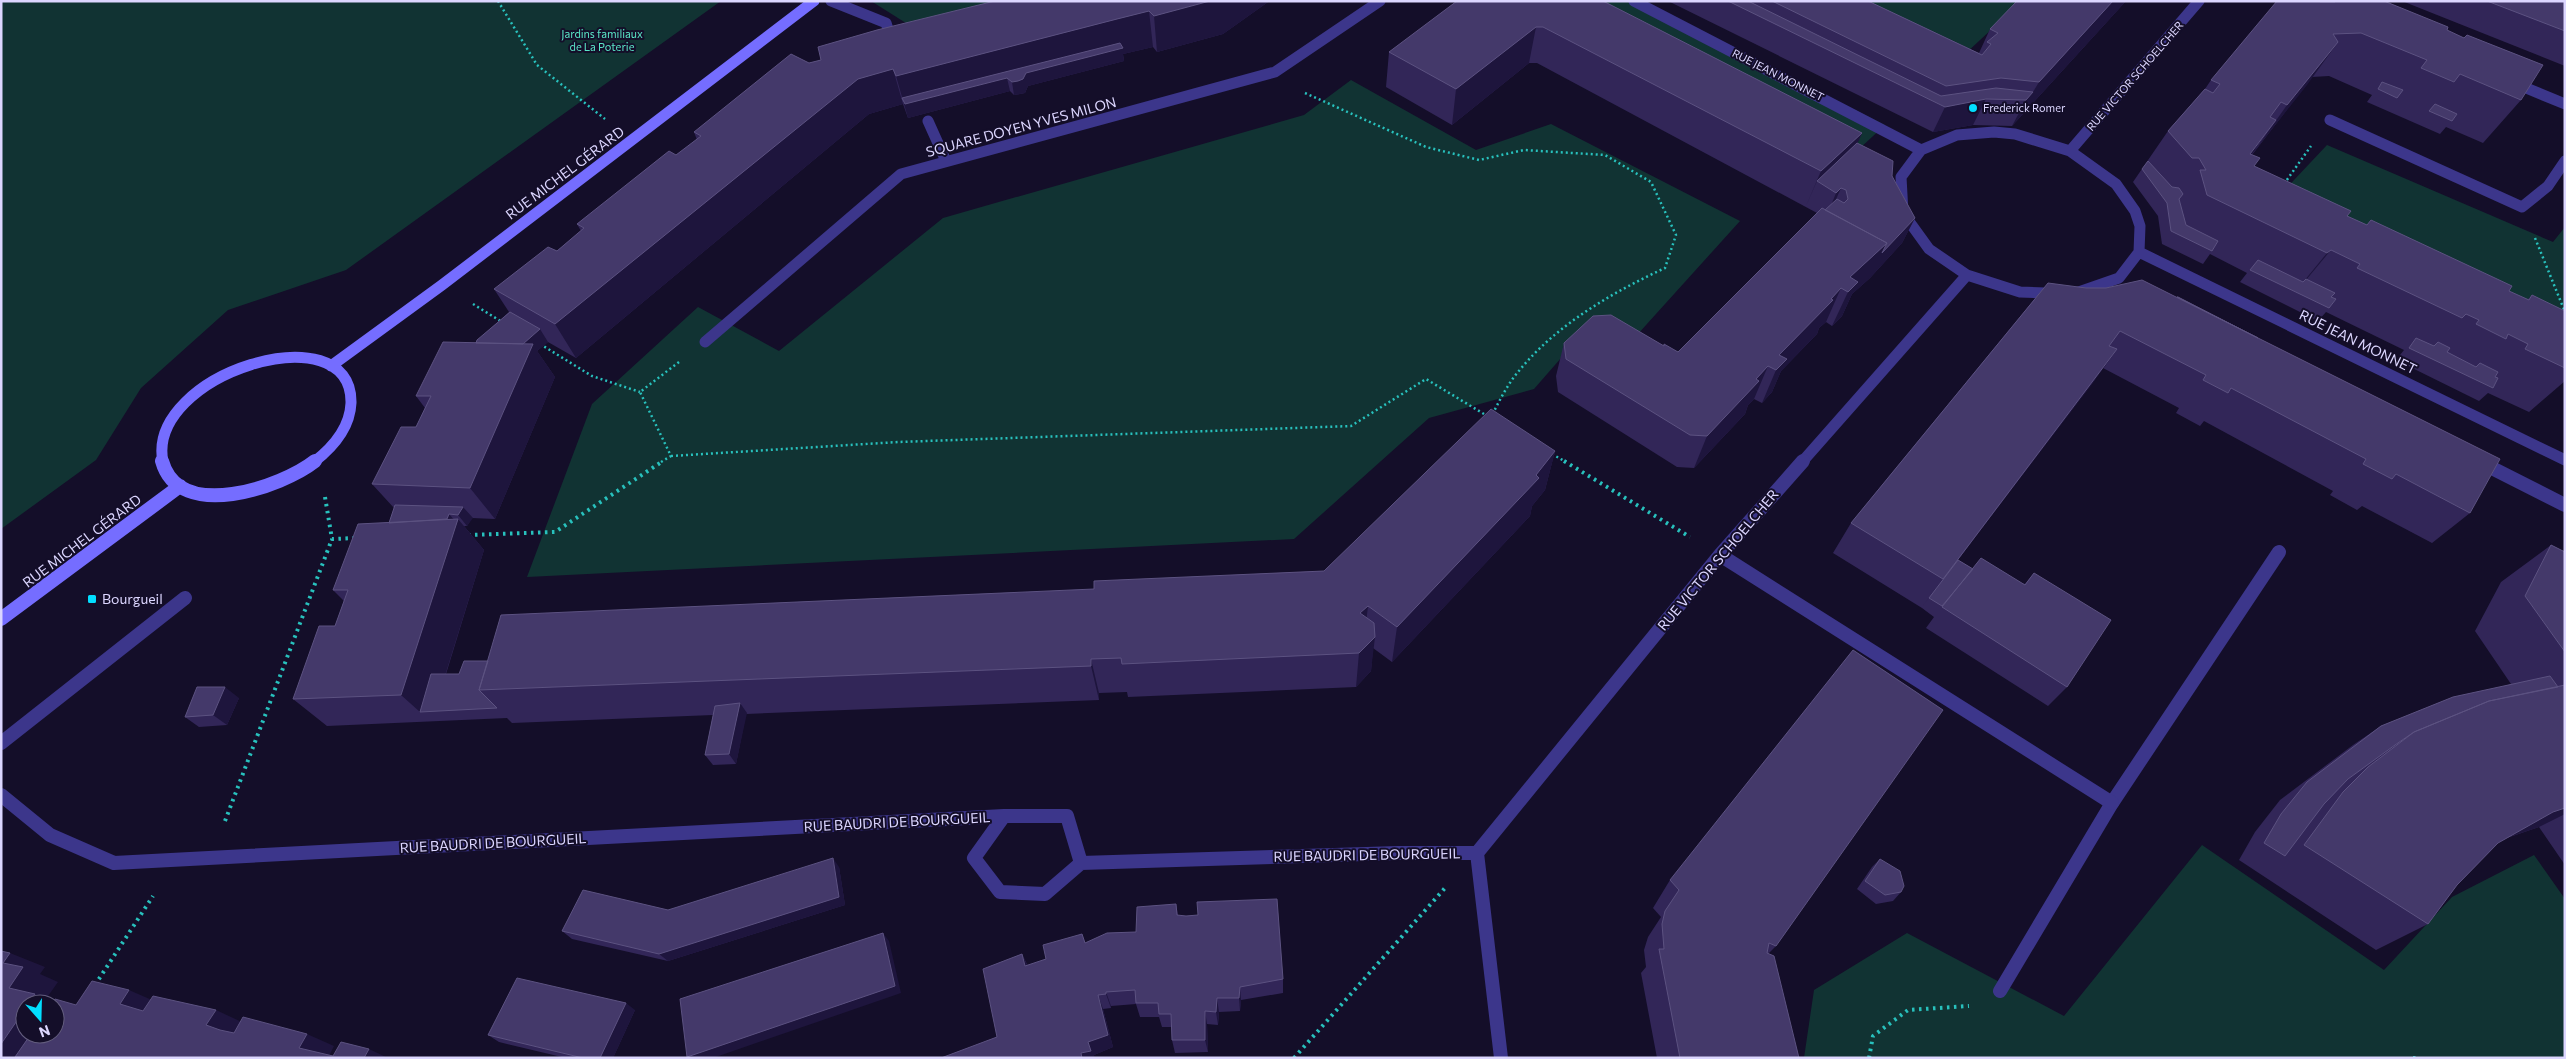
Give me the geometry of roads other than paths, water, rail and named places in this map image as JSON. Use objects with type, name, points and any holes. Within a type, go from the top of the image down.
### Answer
[{"type":"street","name":"RUE MICHEL GÉRARD","points":[[331,366],[442,285],[814,1]]},
{"type":"street","points":[[831,1],[886,23],[894,48]]},
{"type":"street","name":"SQUARE DOYEN YVES MILON","points":[[705,342],[901,174],[1276,72],[1380,1]]},
{"type":"street","name":"RUE JEAN MONNET","points":[[1634,1],[1921,150]]},
{"type":"street","name":"RUE VICTOR SCHOELCHER","points":[[2070,151],[2199,1]]},
{"type":"street","points":[[2501,78],[2565,104]]},
{"type":"street","points":[[2330,120],[2522,207],[2548,186],[2565,161]]},
{"type":"street","points":[[928,121],[946,161]]},
{"type":"street","points":[[1994,132],[2015,134],[2070,151],[2116,184],[2136,211],[2140,226],[2139,252],[2123,280],[2073,294],[2020,292],[1967,275],[1929,249],[1903,213],[1896,175],[1921,150],[1957,135],[1994,132]]},
{"type":"street","name":"RUE JEAN MONNET","points":[[2139,252],[2565,460]]},
{"type":"street","name":"RUE VICTOR SCHOELCHER","points":[[1477,852],[1720,555],[1967,275]]},
{"type":"street","points":[[301,357],[317,360],[331,366],[343,374],[349,386],[352,399],[350,414],[333,444],[318,459],[279,483],[257,491],[214,496],[195,492],[180,486],[169,477],[163,466],[161,451],[163,438],[169,425],[193,395],[224,374],[263,360],[301,357]]},
{"type":"street","points":[[2469,456],[2565,505]]},
{"type":"street","name":"RUE MICHEL GÉRARD","points":[[1,619],[180,486]]},
{"type":"street","points":[[2000,991],[2112,803],[2279,552]]},
{"type":"street","points":[[1720,555],[2112,803]]},
{"type":"street","points":[[1,743],[185,598]]},
{"type":"street","name":"RUE BAUDRI DE BOURGUEIL","points":[[1,795],[50,835],[114,863],[1004,816]]},
{"type":"street","points":[[1004,816],[1067,816],[1081,863],[1045,894],[1000,892],[974,858],[1004,816]]},
{"type":"street","name":"RUE BAUDRI DE BOURGUEIL","points":[[1081,863],[1477,852],[1501,1058]]},
{"type":"place","name":"Frederick Romer","points":[[1973,108]]},
{"type":"place","name":"Bourgueil","points":[[92,599]]},
{"type":"park label","name":"Jardins familiaux de La Poterie","points":[[602,40]]}]
